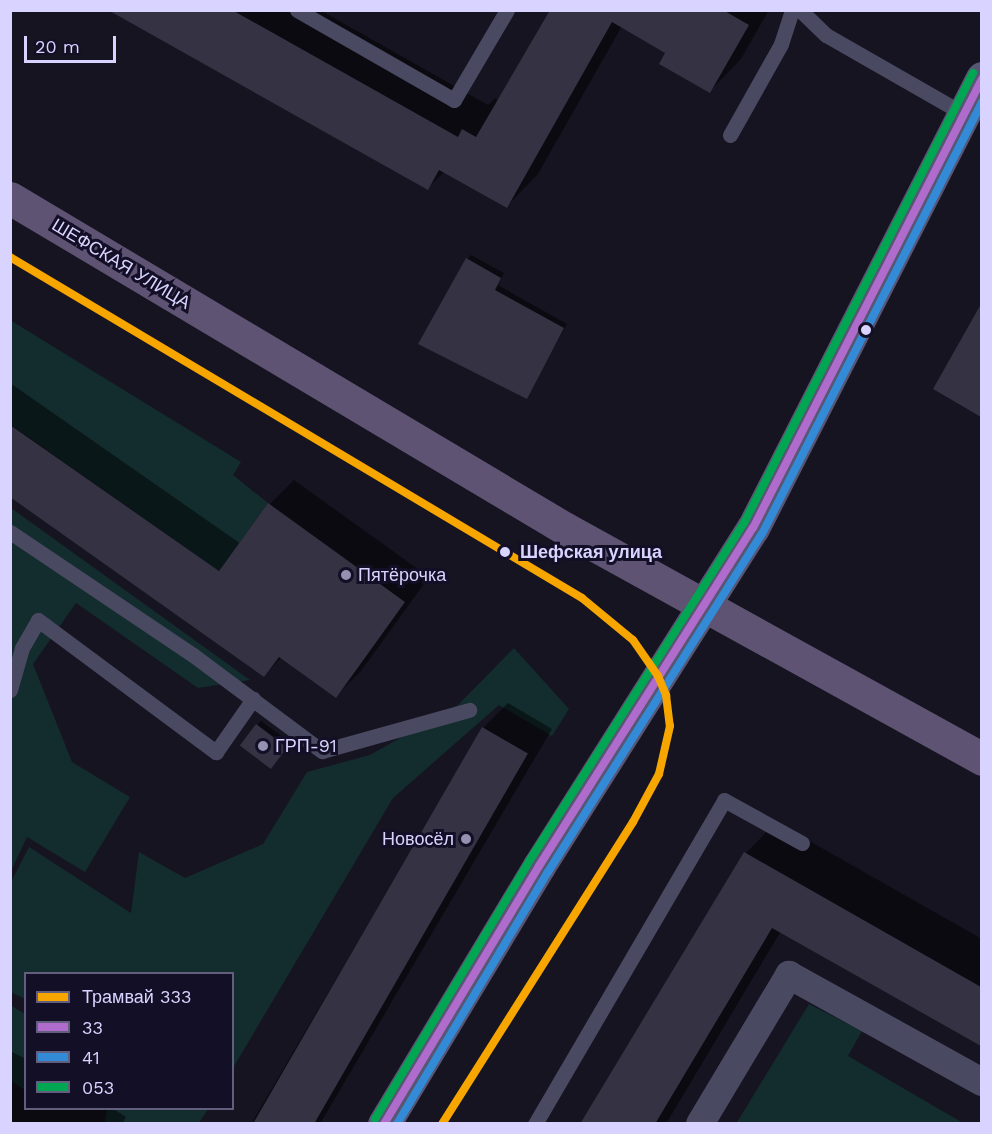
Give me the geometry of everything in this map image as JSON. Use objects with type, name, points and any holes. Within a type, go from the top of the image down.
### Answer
[{"type":"main road","points":[[384,1124],[539,866],[753,528],[981,78]]},
{"type":"main road","name":"ШЕФСКАЯ УЛИЦА","points":[[10,198],[564,528],[981,759]]},
{"type":"street","points":[[700,1124],[789,975],[981,1082]]},
{"type":"lane","points":[[297,10],[454,100],[507,10]]},
{"type":"lane","points":[[730,135],[781,44],[792,10]]},
{"type":"lane","points":[[800,10],[826,35],[964,114]]},
{"type":"lane","points":[[10,532],[254,699],[322,751],[469,710]]},
{"type":"lane","points":[[10,690],[22,648],[38,620],[216,752],[254,699]]},
{"type":"lane","points":[[535,1124],[724,800],[802,843]]},
{"type":"green space","points":[[10,320],[241,462],[233,475],[268,503],[219,571],[11,425]]},
{"type":"green space","points":[[11,508],[250,680],[198,688],[76,603],[33,664],[72,762],[130,797],[85,872],[27,837],[11,871]]},
{"type":"green space","points":[[514,648],[569,709],[552,736],[499,705],[393,798],[234,1066],[234,972],[24,972],[24,998],[11,992],[10,884],[29,847],[131,913],[139,852],[185,878],[263,844],[307,772],[370,755],[458,705]]},
{"type":"green space","points":[[809,1004],[862,1031],[848,1056],[963,1123],[736,1124]]},
{"type":"green space","points":[[10,1005],[24,1013],[24,1089],[11,1081]]},
{"type":"green space","points":[[107,1110],[207,1110],[199,1123],[105,1123]]},
{"type":"building","points":[[108,10],[232,10],[458,137],[462,129],[476,137],[550,10],[723,10],[749,25],[710,93],[659,64],[665,53],[612,22],[507,208],[439,170],[428,190]]},
{"type":"building","points":[[466,258],[501,278],[495,290],[564,328],[527,399],[418,344]]},
{"type":"building","points":[[981,304],[981,417],[933,389]]},
{"type":"building","points":[[10,425],[219,571],[268,503],[405,602],[336,698],[279,657],[264,677],[10,497]]},
{"type":"building","name":"ГРП-91","points":[[256,724],[287,747],[271,769],[240,746]]},
{"type":"building","points":[[482,727],[528,754],[314,1124],[253,1124]]},
{"type":"building","points":[[744,852],[981,987],[981,1046],[772,928],[655,1124],[580,1124]]},
{"type":"tram line","name":"333","points":[[10,257],[582,598],[633,640],[658,676],[666,695],[670,726],[659,774],[633,822],[442,1124]]},
{"type":"transit line","name":"053","points":[[375,1119],[530,860],[744,523],[973,73]]},
{"type":"transit line","name":"33","points":[[384,1124],[539,866],[753,528],[982,79]]},
{"type":"transit line","name":"41","points":[[397,1124],[548,872],[762,534],[982,102]]},
{"type":"place","name":"Шефская улица","points":[[505,552]]},
{"type":"place","name":"Пятёрочка","points":[[346,575]]},
{"type":"place","name":"ГРП-91","points":[[263,746]]},
{"type":"place","name":"Новосёл","points":[[466,839]]}]
